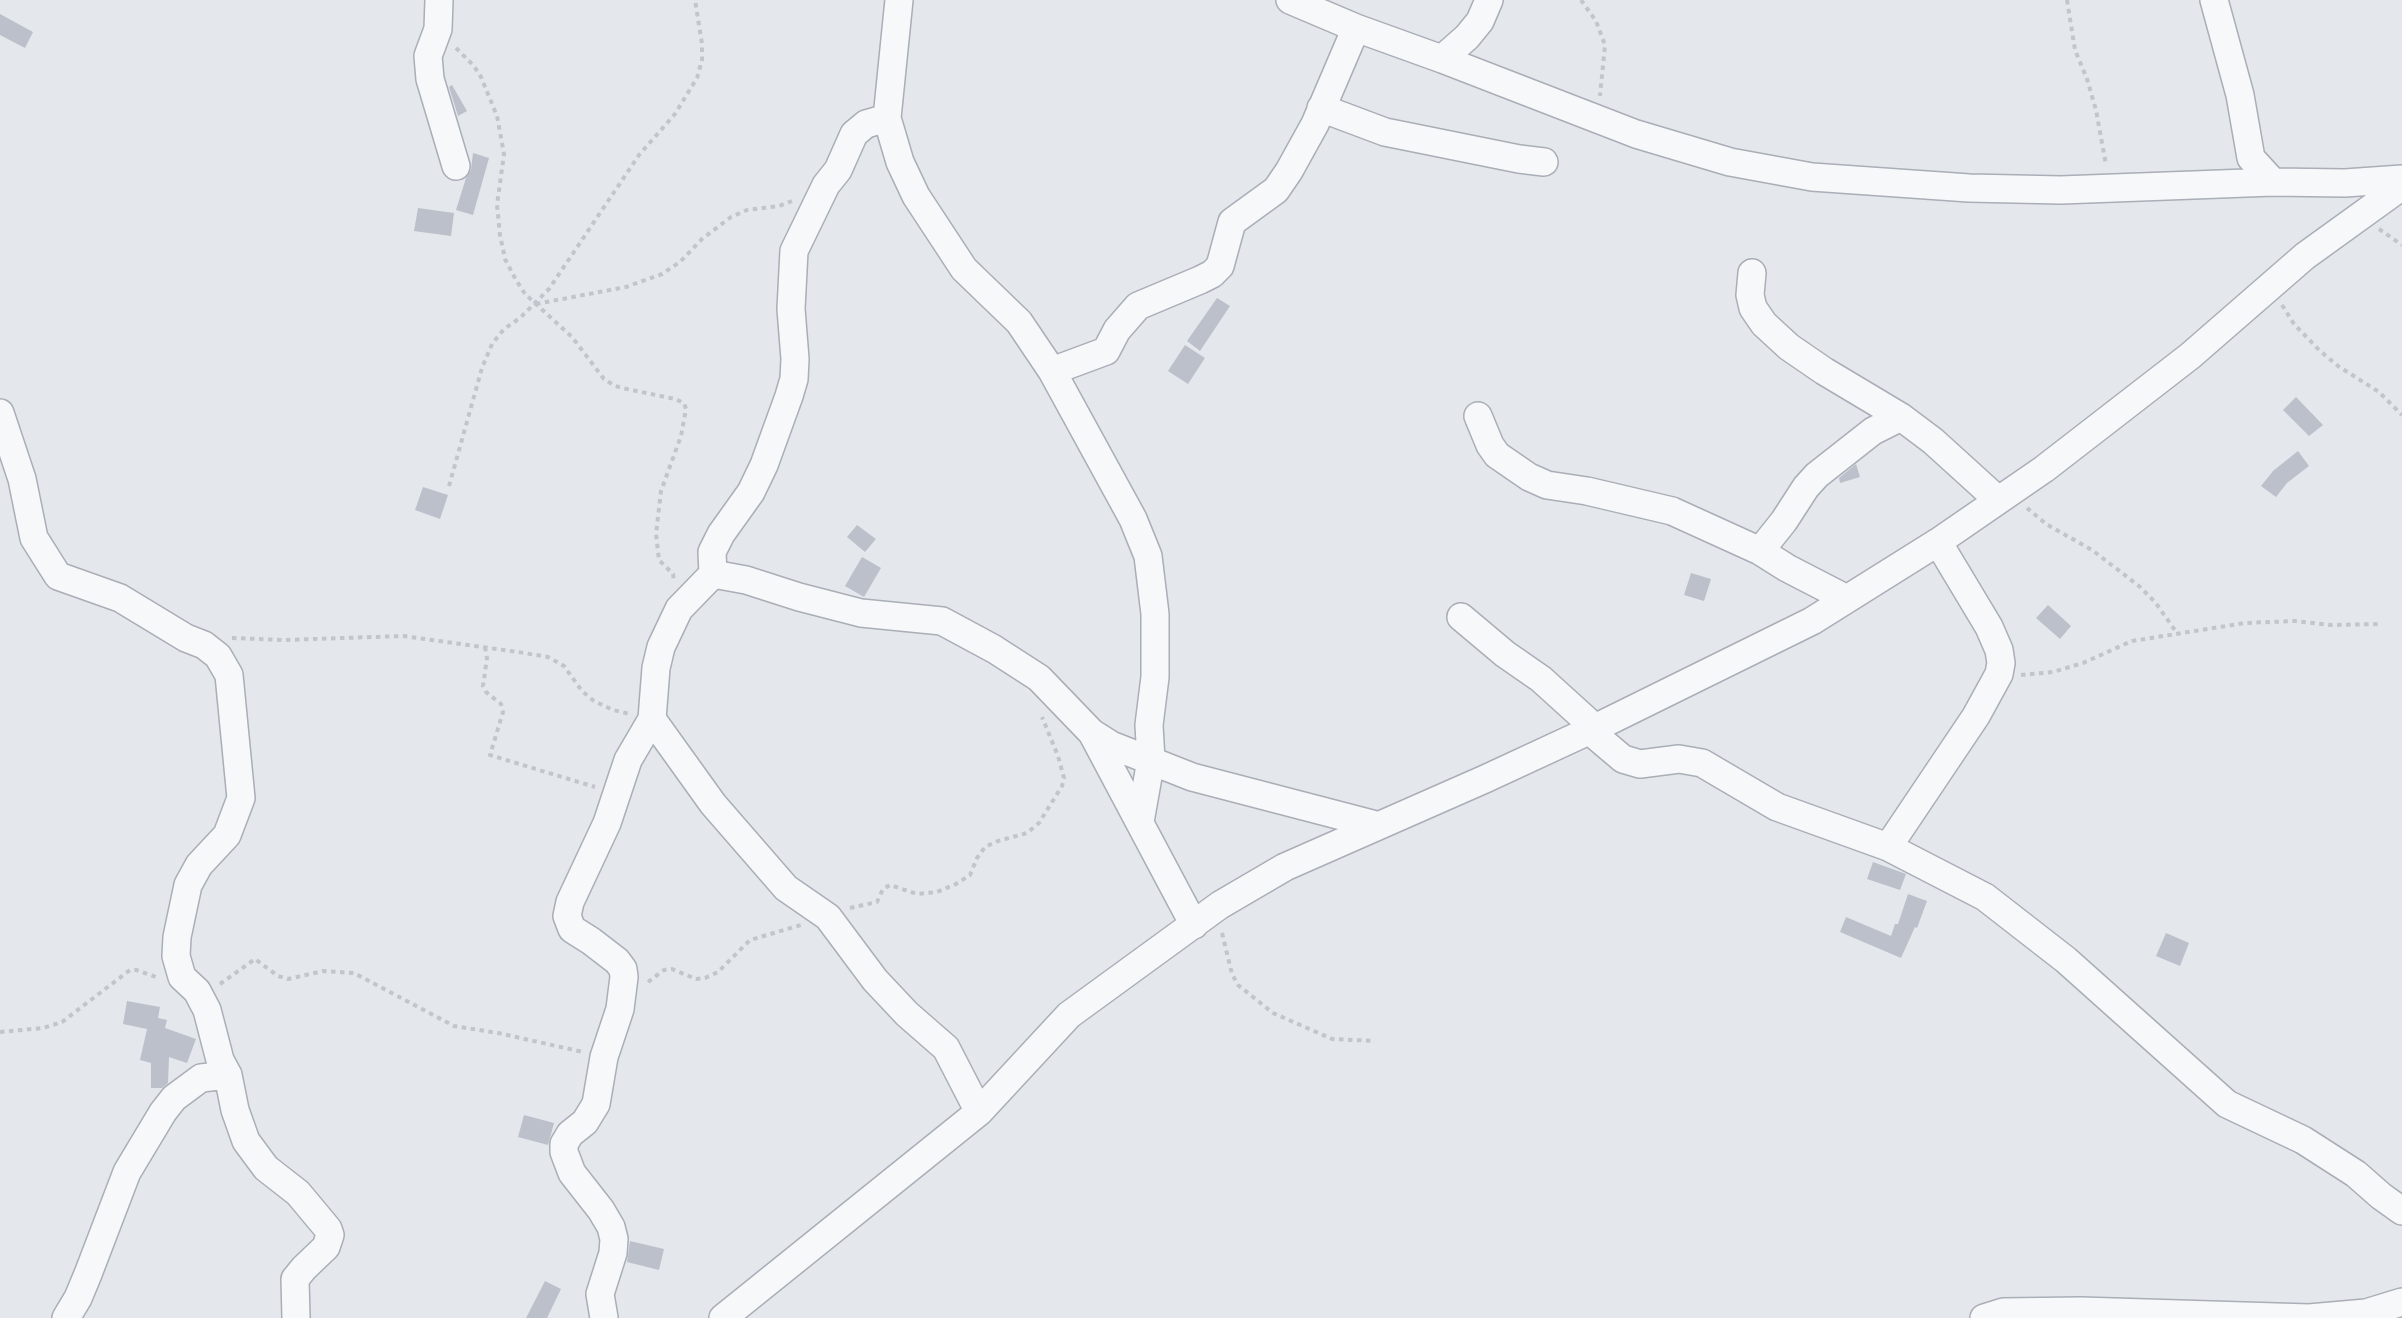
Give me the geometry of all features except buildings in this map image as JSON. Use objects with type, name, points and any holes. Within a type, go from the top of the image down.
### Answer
[{"type":"street","points":[[439,0],[438,29],[428,56],[430,79],[456,166]]},
{"type":"street","points":[[899,0],[887,118],[900,162],[916,196],[964,269],[1019,322],[1052,371],[1133,519],[1148,556],[1155,614],[1154,700],[1149,725],[1151,760],[1140,822]]},
{"type":"street","points":[[1290,0],[1356,28],[1636,134],[1730,162],[1812,177],[1969,188],[2110,189],[2402,179]]},
{"type":"street","points":[[1442,59],[1467,37],[1479,21],[1489,0]]},
{"type":"street","points":[[2214,0],[2240,95],[2251,158],[2273,182]]},
{"type":"street","points":[[1052,371],[1106,351],[1117,330],[1138,306],[1212,274],[1220,266],[1232,222],[1276,190],[1289,171],[1321,108],[1356,28]]},
{"type":"street","points":[[1321,108],[1385,132],[1544,162]]},
{"type":"street","points":[[604,1318],[600,1294],[613,1253],[614,1239],[611,1227],[601,1210],[578,1184],[564,1152],[567,1138],[585,1122],[596,1104],[604,1057],[620,1009],[624,977],[623,969],[604,950],[572,929],[567,916],[570,902],[607,823],[628,760],[652,719],[658,658],[679,609],[713,574],[712,552],[721,534],[751,492],[764,465],[789,396],[794,379],[795,359],[791,309],[794,251],[826,185],[838,170],[854,134],[866,124],[887,118]]},
{"type":"street","points":[[723,1318],[979,1112],[1069,1015],[1220,905],[1285,867],[1485,779],[1812,621],[1938,542],[2044,469],[2190,356],[2305,256],[2402,186]]},
{"type":"street","points":[[1752,273],[1750,295],[1753,308],[1764,324],[1789,347],[1824,371],[1901,417],[2004,496]]},
{"type":"street","points":[[0,413],[22,479],[34,537],[58,576],[120,598],[186,638],[204,645],[218,656],[229,675],[242,798],[227,836],[199,865],[188,885],[177,937],[177,966],[182,977],[201,998],[220,1060],[228,1075],[235,1110],[246,1141],[266,1168],[298,1193],[328,1228],[330,1236],[326,1247],[296,1279],[296,1318]]},
{"type":"street","points":[[1478,416],[1490,445],[1497,455],[1529,477],[1547,485],[1587,491],[1672,511],[1760,551],[1787,568],[1847,599]]},
{"type":"street","points":[[1760,551],[1784,521],[1806,487],[1817,476],[1873,431],[1901,417]]},
{"type":"street","points":[[1887,847],[1976,716],[1998,674],[2001,663],[1999,651],[1989,627],[1938,542]]},
{"type":"street","points":[[713,574],[746,580],[861,613],[942,621],[1039,678],[1092,733],[1111,745],[1192,777],[1376,825]]},
{"type":"street","points":[[1461,617],[1505,654],[1541,679],[1593,728],[1597,737],[1623,759],[1640,764],[1679,759],[1702,763],[1777,807],[1887,847],[1984,897],[2066,960],[2227,1104],[2303,1140],[2356,1174],[2402,1211]]},
{"type":"street","points":[[652,719],[713,804],[786,888],[828,917],[875,980],[907,1014],[946,1048],[979,1112]]},
{"type":"street","points":[[1092,733],[1194,926]]},
{"type":"street","points":[[66,1318],[78,1298],[128,1172],[163,1112],[174,1098],[201,1078],[228,1075]]},
{"type":"street","points":[[1984,1318],[2003,1312],[2081,1311],[2309,1318],[2366,1313],[2402,1302]]},
{"type":"path","points":[[449,486],[479,377],[492,344],[504,329],[536,304],[555,280],[639,155],[675,114],[697,78],[702,60],[702,44],[695,0]]},
{"type":"path","points":[[1581,0],[1596,21],[1605,45],[1600,86],[1602,121]]},
{"type":"path","points":[[2067,0],[2075,50],[2087,79],[2096,111],[2110,189]]},
{"type":"path","points":[[438,29],[474,66],[488,92],[497,116],[504,154],[497,205],[500,235],[505,259],[525,294],[572,337],[604,379],[615,386],[684,403],[686,409],[681,436],[661,491],[656,534],[659,560],[673,574],[679,609]]},
{"type":"path","points":[[536,304],[626,287],[662,274],[680,262],[702,239],[731,217],[747,210],[779,206],[826,185]]},
{"type":"path","points":[[2270,287],[2294,324],[2319,350],[2338,366],[2379,392],[2402,415]]},
{"type":"path","points":[[2004,496],[2030,511],[2046,524],[2092,550],[2139,586],[2155,602],[2177,633]]},
{"type":"path","points":[[1998,674],[2022,675],[2053,672],[2083,663],[2132,641],[2244,623],[2295,621],[2331,625],[2381,624]]},
{"type":"path","points":[[204,645],[234,638],[284,640],[403,636],[548,657],[564,666],[582,692],[594,701],[613,710],[652,719]]},
{"type":"path","points":[[485,647],[487,657],[483,686],[486,692],[501,704],[503,712],[490,756],[617,795]]},
{"type":"path","points":[[646,984],[664,970],[672,969],[696,979],[705,978],[718,972],[750,940],[828,917],[842,910],[877,902],[883,889],[890,885],[917,894],[937,892],[970,875],[977,858],[985,847],[1027,833],[1039,823],[1062,786],[1064,778],[1058,756],[1036,701],[1039,678]]},
{"type":"path","points":[[1220,905],[1223,945],[1238,985],[1273,1013],[1332,1039],[1376,1041]]},
{"type":"path","points":[[0,1032],[43,1028],[62,1022],[130,970],[136,970],[201,998],[255,959],[278,976],[288,979],[323,971],[354,974],[454,1026],[498,1033],[604,1057]]}]
